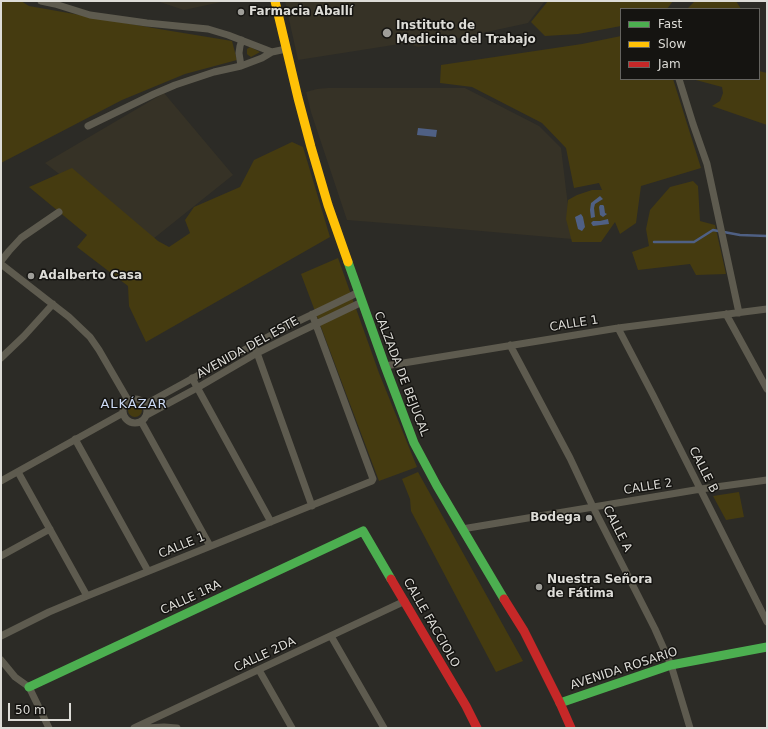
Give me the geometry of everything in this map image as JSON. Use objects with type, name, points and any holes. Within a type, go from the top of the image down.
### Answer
[{"type":"street","points":[[41,1],[90,15],[147,23],[208,29],[272,52]]},
{"type":"street","name":"CALZADA DE BEJUCAL","points":[[275,1],[311,147],[328,205],[385,366],[414,442],[462,529],[524,631],[571,728]]},
{"type":"street","points":[[241,66],[239,53],[242,40]]},
{"type":"street","points":[[88,126],[176,85],[214,72],[241,66],[262,58],[272,52],[286,49]]},
{"type":"street","points":[[679,80],[707,164],[739,312]]},
{"type":"street","points":[[1,261],[21,238],[59,212]]},
{"type":"street","points":[[1,264],[69,317],[90,337],[128,400]]},
{"type":"street","name":"AVENIDA DEL ESTE","points":[[146,404],[284,328],[359,292]]},
{"type":"street","name":"AVENIDA DEL ESTE","points":[[147,415],[257,353],[362,302]]},
{"type":"street","points":[[1,358],[24,336],[53,304]]},
{"type":"street","name":"CALLE 1","points":[[385,366],[618,328],[767,309]]},
{"type":"street","points":[[312,314],[316,324]]},
{"type":"street","points":[[726,314],[767,389]]},
{"type":"street","name":"CALLE 1","points":[[1,636],[49,612],[87,596],[371,482],[373,480],[316,324]]},
{"type":"street","name":"CALLE B","points":[[618,328],[701,489],[767,622]]},
{"type":"street","points":[[254,344],[312,506]]},
{"type":"street","name":"CALLE A","points":[[510,345],[570,458],[593,507],[655,629],[671,665],[690,728]]},
{"type":"street","points":[[192,378],[271,522]]},
{"type":"street","points":[[136,398],[140,399],[146,404],[147,415],[141,421],[134,423],[127,420],[123,413],[124,406],[128,400],[136,398]]},
{"type":"street","points":[[1,481],[123,413]]},
{"type":"street","points":[[141,421],[210,546]]},
{"type":"street","points":[[75,439],[148,571]]},
{"type":"street","points":[[18,472],[87,596]]},
{"type":"street","name":"CALLE 2","points":[[462,529],[701,489],[767,480]]},
{"type":"street","points":[[1,556],[50,529]]},
{"type":"street","name":"CALLE FACCIOLO","points":[[363,531],[466,706],[477,728]]},
{"type":"street","name":"CALLE 1RA","points":[[29,687],[363,531]]},
{"type":"street","name":"CALLE 2DA","points":[[134,728],[405,601]]},
{"type":"street","points":[[330,636],[384,728]]},
{"type":"street","name":"AVENIDA ROSARIO","points":[[560,703],[671,665],[767,647]]},
{"type":"street","points":[[1,660],[15,677],[29,687],[49,728]]},
{"type":"street","points":[[259,670],[292,728]]},
{"type":"street","points":[[145,728],[177,728]]},
{"type":"shaded area","points":[[1,1],[21,1],[29,6],[232,41],[237,60],[185,74],[122,100],[1,163]]},
{"type":"shaded area","points":[[157,1],[226,1],[184,10]]},
{"type":"shaded area","name":"Instituto de Medicina del Trabajo","points":[[285,1],[545,1],[528,23],[418,47],[406,43],[298,60]]},
{"type":"shaded area","points":[[548,1],[673,1],[668,8],[620,8],[620,26],[578,34],[545,36],[531,22]]},
{"type":"shaded area","points":[[695,1],[736,1],[740,8],[688,8]]},
{"type":"shaded area","points":[[620,36],[620,80],[673,80],[701,168],[641,186],[636,223],[620,234],[615,222],[601,242],[572,242],[566,219],[568,200],[592,190],[602,190],[599,183],[574,188],[566,148],[542,123],[472,87],[440,83],[441,65],[582,44]]},
{"type":"shaded area","points":[[250,47],[260,52],[251,57],[247,54],[247,49]]},
{"type":"shaded area","points":[[760,71],[767,73],[767,125],[712,106],[720,101],[723,93],[722,87],[696,80],[760,80]]},
{"type":"shaded area","points":[[328,88],[465,88],[539,126],[561,148],[572,239],[347,220],[311,112],[306,92]]},
{"type":"shaded area","points":[[164,93],[233,175],[148,243],[45,163]]},
{"type":"shaded area","points":[[292,142],[303,147],[330,237],[146,342],[129,306],[128,286],[77,247],[87,235],[29,187],[72,168],[158,241],[169,247],[190,233],[185,220],[194,207],[240,187],[254,160]]},
{"type":"shaded area","points":[[693,181],[698,186],[700,221],[715,225],[726,274],[696,275],[690,264],[638,270],[632,252],[649,246],[646,229],[650,210],[670,187]]},
{"type":"shaded area","points":[[338,258],[379,373],[417,467],[379,481],[301,274]]},
{"type":"shaded area","points":[[132,403],[138,403],[142,407],[142,413],[138,417],[132,417],[128,413],[128,407]]},
{"type":"shaded area","points":[[418,472],[523,661],[496,672],[411,511],[410,499],[402,479]]},
{"type":"shaded area","points":[[739,492],[744,517],[726,520],[713,496]]},
{"type":"water","points":[[418,128],[437,130],[436,137],[417,135]]},
{"type":"water","points":[[600,196],[603,199],[595,204],[595,217],[591,218],[591,203]]},
{"type":"water","points":[[600,205],[604,206],[605,213],[607,214],[603,217],[600,215]]},
{"type":"water","points":[[581,214],[585,227],[582,231],[578,229],[575,217]]},
{"type":"water","points":[[608,219],[609,224],[593,226],[591,223],[593,221]]},
{"type":"waterway","points":[[654,242],[694,242],[713,230],[740,235],[767,236]]},
{"type":"traffic: fast","points":[[348,262],[414,443],[437,486],[504,599]]},
{"type":"traffic: fast","points":[[29,687],[363,531],[391,579]]},
{"type":"traffic: fast","points":[[560,703],[671,665],[767,647]]},
{"type":"traffic: slow","points":[[275,1],[311,147],[328,205],[348,262]]},
{"type":"traffic: jam","points":[[391,579],[466,706],[477,728]]},
{"type":"traffic: jam","points":[[504,599],[524,631],[571,728]]},
{"type":"place","name":"Farmacia Aballí","points":[[241,12]]},
{"type":"place","name":"Instituto de Medicina del Trabajo","points":[[387,33]]},
{"type":"place","name":"Adalberto Casa","points":[[31,276]]},
{"type":"place","name":"Bodega","points":[[589,518]]},
{"type":"place","name":"Nuestra Señora de Fátima","points":[[539,587]]},
{"type":"district","name":"ALKÁZAR","points":[[134,405]]}]
